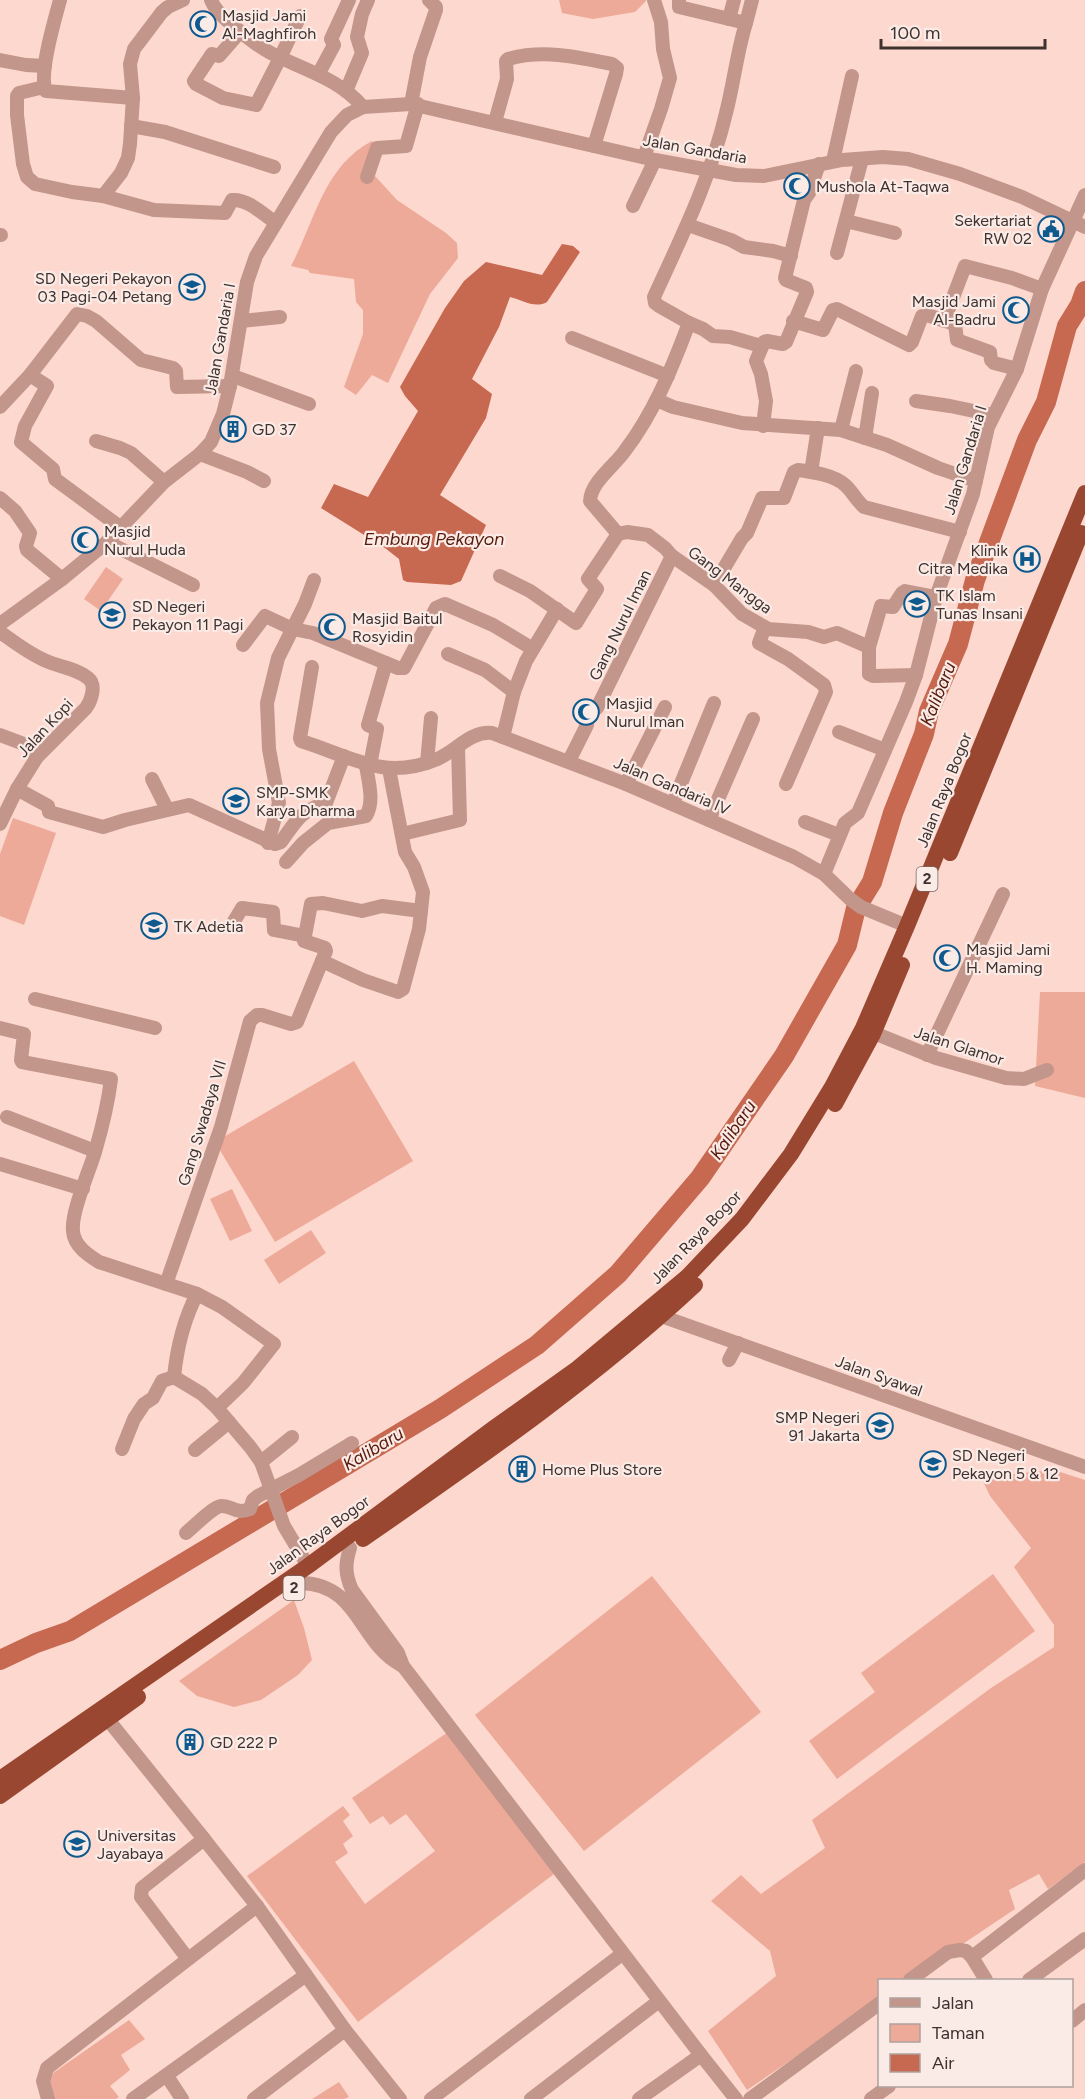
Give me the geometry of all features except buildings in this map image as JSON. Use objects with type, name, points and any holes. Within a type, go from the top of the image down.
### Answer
[{"type":"highway","name":"Jalan Raya Bogor","points":[[0,1779],[103,1714],[293,1585],[494,1428],[578,1368],[687,1277],[742,1219],[777,1175],[868,1031],[907,926],[1085,493]]},
{"type":"highway","name":"Jalan Raya Bogor","points":[[293,1585],[308,1566],[347,1544],[587,1379],[661,1316],[727,1252],[781,1186],[827,1117],[868,1031],[966,815],[1085,524]]},
{"type":"highway","name":"Jalan Raya Bogor","points":[[0,1796],[103,1714]]},
{"type":"street","points":[[60,0],[45,66],[44,87],[46,91],[133,98]]},
{"type":"street","points":[[103,196],[121,173],[128,159],[133,98],[130,64],[134,49],[162,12],[183,0]]},
{"type":"street","points":[[211,0],[216,10],[257,46],[280,58],[319,73],[355,97],[363,107]]},
{"type":"street","points":[[319,73],[334,45],[331,39],[349,0]]},
{"type":"street","points":[[346,91],[362,52],[357,37],[368,0]]},
{"type":"street","points":[[367,177],[377,148],[406,146],[415,104],[420,57],[436,10],[436,6],[429,0]]},
{"type":"street","points":[[633,206],[650,159],[670,78],[663,49],[661,22],[654,0]]},
{"type":"street","points":[[679,0],[679,7],[746,23]]},
{"type":"street","points":[[729,18],[734,0]]},
{"type":"street","points":[[752,0],[738,48],[726,113],[708,171],[687,225],[654,297],[655,303],[659,306],[713,336],[730,337],[761,346]]},
{"type":"street","points":[[240,32],[219,56],[212,54],[195,78],[196,84],[223,98],[255,105],[300,16]]},
{"type":"street","points":[[495,122],[507,79],[506,61],[508,59],[564,54],[612,64],[617,68],[616,74],[594,146]]},
{"type":"street","points":[[0,60],[45,66]]},
{"type":"street","points":[[833,161],[852,76]]},
{"type":"street","points":[[44,87],[19,93],[17,96],[20,147],[27,177],[35,184],[103,196],[154,210],[222,213],[226,212],[232,200],[236,199],[251,205],[276,223]]},
{"type":"street","name":"Jalan Gandaria","points":[[363,107],[415,104],[650,159],[736,175],[764,176],[833,161],[901,158],[934,165],[1022,197],[1079,223]]},
{"type":"street","name":"Jalan Gandaria I","points":[[3,616],[62,579],[107,542],[164,482],[200,454],[211,442],[223,414],[232,381],[247,282],[256,256],[331,132],[347,115],[363,107]]},
{"type":"street","points":[[131,126],[165,132],[274,167]]},
{"type":"street","points":[[837,253],[862,159]]},
{"type":"street","points":[[763,426],[766,401],[756,361],[761,346],[767,341],[783,344],[807,290],[785,278],[804,200],[809,193],[819,164]]},
{"type":"street","name":"Jalan Gandaria I","points":[[824,874],[845,823],[858,813],[906,702],[916,675],[936,597],[976,481],[988,427],[1017,369],[1042,289],[1079,223],[1085,195]]},
{"type":"street","points":[[846,221],[895,233]]},
{"type":"street","points":[[687,225],[744,247],[791,256]]},
{"type":"street","points":[[944,321],[965,266],[1012,278],[1042,289]]},
{"type":"street","points":[[793,321],[822,330],[827,325],[833,310],[837,309],[909,345],[922,316],[955,325],[957,340],[990,352],[994,363],[1017,369]]},
{"type":"street","points":[[0,406],[30,375],[76,314],[96,321],[141,360],[173,368],[176,371],[177,387],[232,381],[309,405]]},
{"type":"street","points":[[241,321],[280,317]]},
{"type":"street","points":[[500,576],[530,591],[576,623],[579,620],[597,589],[588,579],[618,534],[590,499],[594,489],[630,445],[657,400],[669,376],[689,323]]},
{"type":"street","points":[[572,338],[669,376]]},
{"type":"street","points":[[840,430],[855,371]]},
{"type":"street","points":[[30,375],[46,386],[25,426],[22,443],[53,469],[55,479],[120,527]]},
{"type":"street","points":[[866,438],[872,393]]},
{"type":"street","points":[[657,400],[673,407],[721,419],[763,426],[840,430],[976,481]]},
{"type":"street","points":[[916,401],[993,415]]},
{"type":"street","points":[[811,472],[818,428]]},
{"type":"street","points":[[96,441],[131,453],[164,482]]},
{"type":"street","points":[[200,454],[264,481]]},
{"type":"street","points":[[714,585],[747,533],[762,498],[784,498],[794,472],[798,470],[837,479],[864,507],[960,532]]},
{"type":"street","points":[[0,498],[15,511],[30,533],[27,550],[62,579]]},
{"type":"street","name":"Gang Mangga","points":[[618,534],[627,532],[646,534],[672,556],[714,585],[742,614],[765,627],[775,631],[808,632],[824,637],[837,633],[869,647]]},
{"type":"street","points":[[107,542],[193,585]]},
{"type":"street","name":"Gang Nurul Iman","points":[[597,708],[672,556]]},
{"type":"street","points":[[268,843],[279,803],[269,749],[267,703],[278,658],[314,580]]},
{"type":"street","points":[[916,675],[873,676],[869,674],[869,647],[881,606],[893,607],[905,591],[936,597]]},
{"type":"street","points":[[243,645],[265,616],[398,668],[406,666],[436,608],[448,605],[493,624],[532,649]]},
{"type":"street","points":[[503,737],[514,692],[532,649],[557,609]]},
{"type":"street","points":[[765,627],[759,644],[788,659],[824,686],[826,692],[786,784]]},
{"type":"street","name":"Jalan Kopi","points":[[0,632],[44,660],[70,669],[88,678],[92,683],[90,703],[37,757],[23,791],[3,809],[0,824]]},
{"type":"street","points":[[448,654],[485,670],[514,692]]},
{"type":"street","points":[[286,862],[303,843],[328,823],[366,816],[371,801],[368,765],[377,729],[368,725],[386,663]]},
{"type":"street","name":"Jalan Gandaria IV","points":[[312,667],[301,741],[368,765],[389,770],[427,763],[445,756],[480,733],[492,733],[673,803],[794,857],[824,874],[856,903],[907,926]]},
{"type":"street","points":[[673,803],[714,704]]},
{"type":"street","points":[[626,784],[665,707]]},
{"type":"street","points":[[427,763],[431,718]]},
{"type":"street","points":[[710,820],[753,719]]},
{"type":"street","points":[[569,761],[587,725]]},
{"type":"street","points":[[839,732],[885,750]]},
{"type":"street","points":[[0,735],[24,744],[37,757]]},
{"type":"street","points":[[402,834],[460,820],[459,747]]},
{"type":"street","points":[[23,791],[48,806],[49,812],[103,827],[189,806],[268,843],[275,844],[281,842],[303,813],[326,803],[344,756]]},
{"type":"street","points":[[389,770],[405,852],[423,892],[421,911],[419,929],[404,989],[398,992],[380,986],[322,961],[326,949],[305,942],[309,912],[314,902],[362,911],[382,906],[421,911]]},
{"type":"street","points":[[152,779],[167,810]]},
{"type":"street","points":[[805,822],[839,835]]},
{"type":"street","points":[[927,1055],[1003,894]]},
{"type":"street","points":[[233,923],[242,908],[273,912],[274,930],[305,936]]},
{"type":"street","name":"Gang Swadaya VII","points":[[166,1284],[221,1127],[250,1021],[257,1015],[291,1024],[298,1020],[322,961]]},
{"type":"street","points":[[35,999],[155,1028]]},
{"type":"street","points":[[0,1028],[24,1034],[22,1062],[111,1079],[96,1151],[82,1189],[73,1224],[75,1238],[79,1245],[99,1262],[196,1294],[222,1307],[274,1344],[243,1383],[217,1408]]},
{"type":"street","name":"Jalan Glamor","points":[[868,1031],[927,1055],[967,1068],[1012,1078],[1024,1079],[1047,1070]]},
{"type":"street","points":[[7,1117],[96,1151]]},
{"type":"street","points":[[0,1164],[82,1189]]},
{"type":"street","points":[[174,1377],[179,1339],[186,1315],[196,1294]]},
{"type":"street","name":"Jalan Syawal","points":[[661,1316],[1085,1467]]},
{"type":"street","points":[[729,1360],[738,1343]]},
{"type":"street","points":[[122,1449],[140,1409],[153,1398],[162,1381],[174,1377],[202,1394],[217,1408],[261,1462],[284,1526],[308,1566]]},
{"type":"street","points":[[195,1450],[229,1422]]},
{"type":"street","points":[[261,1462],[292,1437]]},
{"type":"street","points":[[186,1533],[219,1507],[226,1506],[237,1511],[249,1509],[255,1498],[272,1495],[352,1443]]},
{"type":"street","points":[[347,1544],[347,1593],[380,1646],[390,1658],[403,1666],[622,1954],[736,2099]]},
{"type":"street","points":[[293,1585],[316,1583],[347,1593]]},
{"type":"street","points":[[103,1714],[257,1906],[345,2030],[400,2099]]},
{"type":"street","points":[[188,1959],[141,1897],[140,1892],[142,1888],[204,1839]]},
{"type":"street","points":[[972,1958],[1085,1870]]},
{"type":"street","points":[[48,2099],[43,2081],[47,2068],[257,1906]]},
{"type":"street","points":[[1030,1979],[1085,1940]]},
{"type":"street","points":[[911,1979],[952,1950],[966,1951],[985,1979]]},
{"type":"street","points":[[431,2099],[622,1954]]},
{"type":"street","points":[[133,2099],[306,1975]]},
{"type":"street","points":[[531,2099],[659,2001]]},
{"type":"street","points":[[758,2097],[878,2004]]},
{"type":"street","points":[[1073,2019],[1085,2010]]},
{"type":"street","points":[[254,2099],[345,2030]]},
{"type":"street","points":[[639,2099],[701,2055]]},
{"type":"street","points":[[166,2076],[182,2099]]},
{"type":"street","points":[[871,2099],[886,2087]]},
{"type":"green space","points":[[559,0],[646,1],[635,12],[593,19],[562,13]]},
{"type":"green space","points":[[372,141],[381,156],[375,176],[397,200],[457,243],[458,258],[430,294],[388,383],[372,375],[356,395],[344,387],[363,334],[363,310],[356,302],[354,279],[310,273],[308,270],[291,266],[331,180],[355,152]]},
{"type":"green space","points":[[106,567],[123,579],[101,611],[84,599]]},
{"type":"green space","points":[[13,818],[56,833],[24,925],[0,916],[0,854]]},
{"type":"green space","points":[[1040,992],[1085,992],[1085,1098],[1035,1086]]},
{"type":"green space","points":[[354,1061],[413,1161],[275,1242],[215,1142]]},
{"type":"green space","points":[[232,1189],[252,1231],[230,1241],[210,1199]]},
{"type":"green space","points":[[311,1230],[326,1253],[279,1284],[264,1260]]},
{"type":"green space","points":[[1054,1470],[1085,1480],[1085,1862],[1048,1889],[1039,1874],[1009,1890],[1015,1909],[910,1979],[878,1979],[878,2001],[747,2090],[708,2031],[776,1976],[770,1951],[711,1901],[741,1875],[761,1894],[825,1848],[812,1820],[991,1688],[1054,1647],[1054,1625],[1014,1567],[1031,1548],[990,1496],[981,1477]]},
{"type":"green space","points":[[993,1574],[1035,1631],[837,1779],[809,1741],[875,1692],[861,1673]]},
{"type":"green space","points":[[652,1576],[761,1712],[584,1851],[475,1715]]},
{"type":"green space","points":[[294,1600],[312,1660],[298,1675],[261,1700],[234,1707],[197,1696],[179,1681]]},
{"type":"green space","points":[[448,1732],[554,1874],[358,2022],[247,1876],[343,1806],[350,1815],[343,1821],[353,1836],[343,1844],[348,1853],[335,1862],[365,1904],[435,1851],[406,1814],[390,1825],[383,1816],[370,1824],[352,1798]]},
{"type":"green space","points":[[129,2020],[145,2039],[121,2055],[130,2070],[110,2086],[119,2097],[116,2099],[54,2099],[43,2080]]},
{"type":"green space","points":[[339,2082],[349,2097],[312,2099]]},
{"type":"water","name":"Embung Pekayon","points":[[562,244],[573,246],[580,252],[547,302],[538,305],[510,297],[499,327],[472,379],[492,394],[486,418],[440,495],[486,525],[461,581],[451,585],[407,582],[403,580],[399,559],[321,508],[334,484],[368,497],[418,411],[400,387],[445,308],[464,281],[486,262],[542,275]]},
{"type":"waterway","name":"Kalibaru","points":[[0,1660],[36,1643],[70,1631],[440,1409],[537,1345],[618,1274],[700,1178],[784,1056],[847,945],[856,908],[872,882],[893,813],[924,734],[929,711],[958,644],[975,580],[1027,440],[1046,402],[1067,326],[1080,305],[1085,291]]},
{"type":"place","name":"Masjid Jami Al-Maghfiroh","points":[[203,24]]},
{"type":"place","name":"Mushola At-Taqwa","points":[[797,186]]},
{"type":"place","name":"Sekertariat RW 02","points":[[1051,229]]},
{"type":"place","name":"SD Negeri Pekayon 03 Pagi-04 Petang","points":[[192,287]]},
{"type":"place","name":"Masjid Jami Al-Badru","points":[[1016,310]]},
{"type":"place","name":"GD 37","points":[[233,429]]},
{"type":"place","name":"Masjid Nurul Huda","points":[[85,540]]},
{"type":"place","name":"Klinik Citra Medika","points":[[1027,559]]},
{"type":"place","name":"TK Islam Tunas Insani","points":[[917,604]]},
{"type":"place","name":"SD Negeri Pekayon 11 Pagi","points":[[112,615]]},
{"type":"place","name":"Masjid Baitul Rosyidin","points":[[332,627]]},
{"type":"place","name":"Masjid Nurul Iman","points":[[586,712]]},
{"type":"place","name":"SMP-SMK Karya Dharma","points":[[236,801]]},
{"type":"place","name":"TK Adetia","points":[[154,926]]},
{"type":"place","name":"Masjid Jami H. Maming","points":[[947,958]]},
{"type":"place","name":"SMP Negeri 91 Jakarta","points":[[880,1426]]},
{"type":"place","name":"SD Negeri Pekayon 5 & 12","points":[[933,1464]]},
{"type":"place","name":"Home Plus Store","points":[[522,1469]]},
{"type":"place","name":"GD 222 P","points":[[190,1742]]},
{"type":"place","name":"Universitas Jayabaya","points":[[77,1844]]}]
